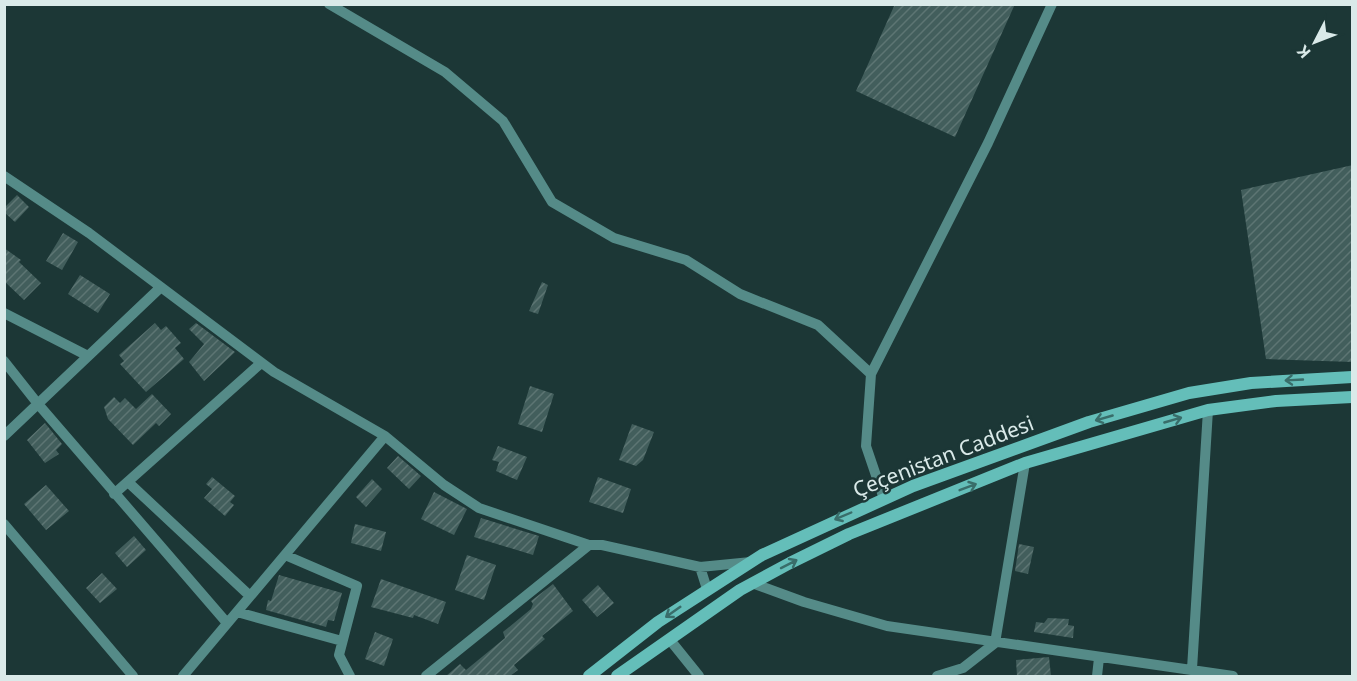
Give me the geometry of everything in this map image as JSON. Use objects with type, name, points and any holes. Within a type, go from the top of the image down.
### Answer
[{"type":"main road","name":"Çeçenistan Caddesi","points":[[589,676],[658,622],[752,561],[884,499],[1089,422],[1189,393],[1251,383],[1353,377]]},
{"type":"main road","name":"Çeçenistan Caddesi","points":[[617,676],[752,583],[849,534],[1025,463],[1208,410],[1276,401],[1353,397]]},
{"type":"street","points":[[329,4],[445,72],[503,121],[552,202],[614,238],[686,260],[740,294],[818,325],[871,374]]},
{"type":"street","points":[[884,499],[866,446],[871,374],[988,143],[1052,4]]},
{"type":"street","points":[[4,176],[89,233],[261,363],[386,436],[444,485],[479,508],[589,544],[700,567],[752,561]]},
{"type":"street","points":[[4,436],[160,287]]},
{"type":"street","points":[[4,313],[88,356]]},
{"type":"street","points":[[4,361],[38,405],[227,623]]},
{"type":"street","points":[[114,494],[261,363]]},
{"type":"street","points":[[1192,669],[1208,410]]},
{"type":"street","points":[[183,676],[386,436]]},
{"type":"street","points":[[937,676],[963,668],[995,643],[1025,463]]},
{"type":"street","points":[[128,482],[250,596]]},
{"type":"street","points":[[4,524],[133,676]]},
{"type":"street","points":[[426,676],[589,544]]},
{"type":"street","points":[[285,555],[357,586],[339,655],[350,676]]},
{"type":"street","points":[[700,567],[707,589]]},
{"type":"street","points":[[752,583],[804,602],[887,626],[1233,676]]},
{"type":"street","points":[[237,612],[342,641]]},
{"type":"street","points":[[670,640],[699,676]]},
{"type":"street","points":[[1097,676],[1099,658]]},
{"type":"building","points":[[895,4],[1015,4],[955,137],[856,91]]},
{"type":"building","points":[[1353,165],[1353,362],[1266,359],[1241,190]]},
{"type":"building","points":[[17,195],[29,207],[15,222],[4,212],[4,208]]},
{"type":"building","points":[[63,233],[78,242],[62,270],[46,261]]},
{"type":"building","points":[[4,248],[21,260],[19,262],[41,283],[24,300],[4,281]]},
{"type":"building","points":[[80,275],[110,294],[98,313],[68,294]]},
{"type":"building","points":[[542,282],[548,285],[538,314],[529,311]]},
{"type":"building","points":[[155,323],[161,330],[166,326],[181,343],[175,348],[184,359],[146,392],[120,364],[124,361],[119,355]]},
{"type":"building","points":[[196,323],[235,352],[204,381],[189,362],[204,344],[189,329]]},
{"type":"building","points":[[530,386],[554,394],[542,432],[518,424]]},
{"type":"building","points":[[152,394],[171,414],[159,426],[156,423],[133,445],[108,419],[104,407],[114,397],[120,403],[125,398],[136,409]]},
{"type":"building","points":[[45,423],[62,444],[56,450],[59,454],[45,463],[27,440]]},
{"type":"building","points":[[632,424],[654,432],[643,460],[636,466],[619,460]]},
{"type":"building","points":[[498,446],[527,457],[517,480],[496,471],[499,462],[492,460]]},
{"type":"building","points":[[398,456],[421,476],[409,489],[387,468]]},
{"type":"building","points":[[212,477],[235,496],[230,502],[234,505],[225,516],[204,498],[212,489],[206,484]]},
{"type":"building","points":[[598,477],[631,489],[623,513],[589,502]]},
{"type":"building","points":[[372,479],[382,489],[366,507],[356,497]]},
{"type":"building","points":[[46,485],[69,511],[46,530],[24,504]]},
{"type":"building","points":[[434,492],[467,509],[454,535],[421,519]]},
{"type":"building","points":[[481,518],[539,536],[533,555],[474,537]]},
{"type":"building","points":[[355,524],[386,532],[381,551],[351,543]]},
{"type":"building","points":[[134,536],[146,550],[127,567],[115,553]]},
{"type":"building","points":[[1019,544],[1034,547],[1028,574],[1015,571]]},
{"type":"building","points":[[467,555],[496,565],[484,600],[455,590]]},
{"type":"building","points":[[102,573],[117,589],[100,603],[86,588]]},
{"type":"building","points":[[279,575],[342,593],[334,621],[328,620],[326,627],[266,610]]},
{"type":"building","points":[[381,579],[446,602],[438,624],[414,615],[413,618],[371,607]]},
{"type":"building","points":[[553,584],[573,611],[542,636],[545,639],[514,665],[518,670],[510,676],[446,676],[460,664],[466,670],[505,638],[503,632],[531,609],[533,604],[531,601]]},
{"type":"building","points":[[598,585],[614,603],[597,617],[582,600]]},
{"type":"building","points":[[1048,618],[1069,619],[1068,625],[1074,626],[1073,638],[1034,632],[1036,622],[1044,623]]},
{"type":"building","points":[[375,632],[393,639],[384,666],[365,659]]},
{"type":"building","points":[[1049,657],[1051,676],[1017,676],[1016,660]]}]
